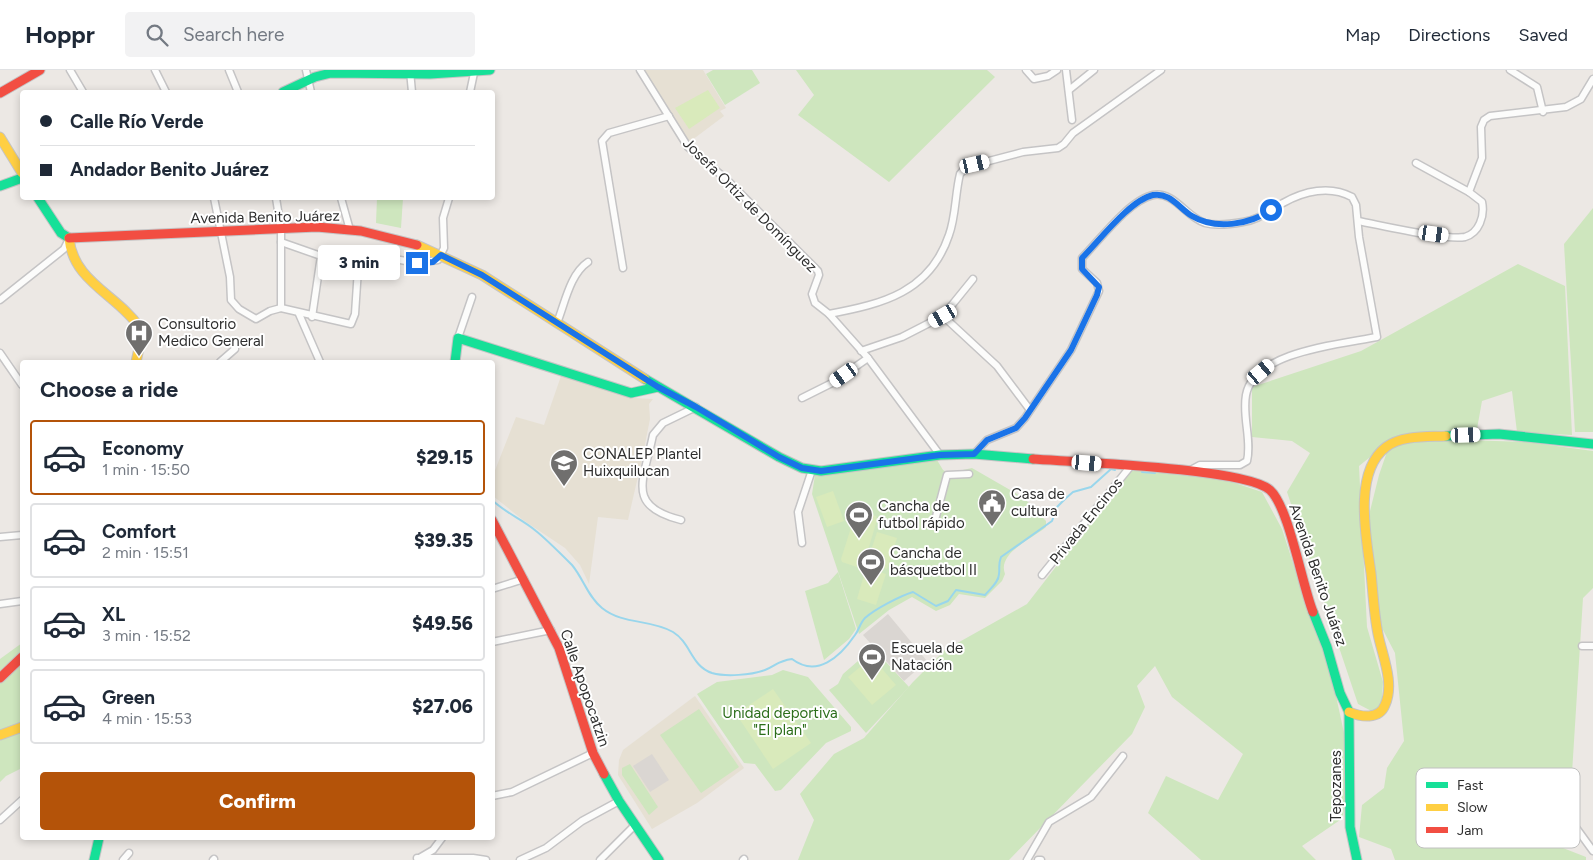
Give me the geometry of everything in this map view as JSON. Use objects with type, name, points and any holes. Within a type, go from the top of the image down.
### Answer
[{"type":"main road","points":[[0,93],[40,70]]},
{"type":"main road","points":[[289,90],[308,82],[312,77],[326,73],[355,71],[359,74],[410,72],[474,73],[490,70]]},
{"type":"main road","points":[[0,137],[20,170]]},
{"type":"main road","points":[[0,186],[20,179]]},
{"type":"main road","points":[[39,200],[61,233],[69,238],[69,250],[84,273],[125,311],[141,329],[136,360]]},
{"type":"main road","name":"Avenida Benito Juárez","points":[[69,238],[316,227],[399,238],[441,255],[482,275],[658,387],[696,407],[779,457],[812,470],[940,455],[974,454],[1128,469],[1189,471],[1257,482],[1270,490],[1279,502],[1292,536],[1308,598],[1328,647],[1340,692],[1348,712]]},
{"type":"main road","points":[[455,360],[458,338],[631,393],[658,387]]},
{"type":"main road","points":[[1348,712],[1367,718],[1375,715],[1386,705],[1388,697],[1387,674],[1378,634],[1365,523],[1367,480],[1372,466],[1380,453],[1388,445],[1430,437],[1506,434],[1593,444]]},
{"type":"main road","name":"Calle Apopocatzin","points":[[495,531],[524,579],[551,630],[593,753],[619,801],[659,860]]},
{"type":"main road","points":[[0,678],[20,659]]},
{"type":"main road","name":"Tepozanes","points":[[1348,712],[1351,770],[1350,827],[1357,860]]},
{"type":"main road","points":[[0,735],[20,727]]},
{"type":"main road","points":[[94,860],[99,840]]},
{"type":"street","points":[[70,70],[82,90]]},
{"type":"street","points":[[155,70],[165,90]]},
{"type":"street","points":[[229,70],[237,90]]},
{"type":"street","points":[[306,70],[310,90]]},
{"type":"street","name":"Josefa Ortiz de Domínguez","points":[[640,70],[688,147],[726,179],[818,271],[819,275],[812,294],[815,303],[829,314],[868,358],[940,455]]},
{"type":"street","points":[[1026,70],[1034,79],[1048,76],[1057,70]]},
{"type":"street","points":[[1066,70],[1072,120]]},
{"type":"street","points":[[1068,90],[1094,70]]},
{"type":"street","points":[[829,314],[877,304],[922,281],[942,253],[950,234],[956,190],[960,174],[966,167],[1023,152],[1058,148],[1073,133],[1161,70]]},
{"type":"street","points":[[1510,70],[1538,87],[1543,112]]},
{"type":"street","points":[[410,72],[412,90]]},
{"type":"street","points":[[470,90],[474,73]]},
{"type":"street","points":[[1469,192],[1482,158],[1481,127],[1484,120],[1490,116],[1543,112],[1566,107],[1582,99],[1593,79]]},
{"type":"street","points":[[623,268],[602,141],[609,134],[668,116]]},
{"type":"street","points":[[1358,221],[1448,237],[1466,236],[1475,230],[1483,214],[1482,202],[1469,192],[1416,164]]},
{"type":"street","points":[[974,454],[987,440],[1016,428],[1071,350],[1099,287],[1082,269],[1082,258],[1139,201],[1152,195],[1163,195],[1206,223],[1227,224],[1258,219],[1284,202],[1311,192],[1331,190],[1343,192],[1352,197],[1356,205],[1377,337],[1319,347],[1269,366],[1253,379],[1246,396],[1247,461],[1240,465],[1200,465],[1189,471]]},
{"type":"street","points":[[214,200],[230,277],[233,303],[249,317],[256,319],[280,308],[299,314],[348,324],[353,323],[359,254]]},
{"type":"street","points":[[276,200],[281,229],[280,308]]},
{"type":"street","points":[[342,200],[350,230]]},
{"type":"street","points":[[281,242],[321,256],[359,254],[417,263],[433,262],[441,255],[444,248],[443,218],[448,200]]},
{"type":"street","points":[[0,300],[64,249],[69,238]]},
{"type":"street","points":[[312,316],[321,256]]},
{"type":"street","points":[[557,323],[573,280],[580,267],[588,262]]},
{"type":"street","points":[[861,351],[902,337],[943,316],[973,279]]},
{"type":"street","points":[[458,338],[472,297]]},
{"type":"street","points":[[299,314],[319,360]]},
{"type":"street","points":[[943,316],[983,351],[1030,410]]},
{"type":"street","points":[[222,360],[235,349]]},
{"type":"street","points":[[0,353],[20,382]]},
{"type":"street","points":[[802,398],[832,383],[868,358]]},
{"type":"street","points":[[681,520],[663,516],[648,506],[644,502],[643,488],[652,435],[656,428],[696,407]]},
{"type":"street","name":"Privada Encinos","points":[[1042,575],[1128,469]]},
{"type":"street","points":[[802,543],[798,512],[812,470]]},
{"type":"street","points":[[934,524],[947,475],[969,474]]},
{"type":"street","points":[[0,537],[20,535]]},
{"type":"street","points":[[495,588],[524,579]]},
{"type":"street","points":[[0,604],[20,601]]},
{"type":"street","points":[[495,641],[551,630]]},
{"type":"street","points":[[1582,646],[1593,646]]},
{"type":"street","points":[[495,795],[512,792],[593,753]]},
{"type":"street","points":[[1027,860],[1049,822],[1091,797],[1123,756]]},
{"type":"street","points":[[520,860],[546,848],[582,821],[619,801]]},
{"type":"street","points":[[0,820],[20,802]]},
{"type":"street","points":[[600,860],[624,834],[636,825]]},
{"type":"street","points":[[1580,834],[1593,852]]},
{"type":"street","points":[[415,859],[433,850],[440,840]]},
{"type":"street","points":[[123,860],[129,854]]},
{"type":"street","points":[[415,859],[486,860]]},
{"type":"shaded area","points":[[643,70],[703,70],[726,108],[720,111],[724,116],[688,143]]},
{"type":"shaded area","name":"CONALEP Plantel Huixquilucan","points":[[561,376],[634,398],[653,399],[649,404],[650,419],[628,520],[598,517],[589,584],[580,565],[565,548],[523,520],[495,498],[495,470],[516,417],[544,425]]},
{"type":"shaded area","points":[[888,614],[927,661],[904,681],[863,635]]},
{"type":"shaded area","points":[[695,696],[744,768],[697,803],[652,829],[618,775],[619,760],[623,750]]},
{"type":"shaded area","points":[[652,754],[669,780],[650,792],[633,766]]},
{"type":"green space","points":[[713,70],[752,70],[760,83],[725,105],[706,74]]},
{"type":"green space","points":[[796,70],[987,70],[995,77],[889,182],[798,115],[814,95]]},
{"type":"green space","points":[[708,90],[720,108],[689,129],[675,108]]},
{"type":"green space","points":[[377,200],[403,200],[401,228],[376,223]]},
{"type":"green space","points":[[1593,208],[1593,432],[1575,432],[1564,244]]},
{"type":"green space","points":[[1518,264],[1565,286],[1572,435],[1517,432],[1512,391],[1482,401],[1477,429],[1434,431],[1390,441],[1359,466],[1367,627],[1383,682],[1381,716],[1358,704],[1287,492],[1310,453],[1292,441],[1252,437],[1252,387],[1361,351]]},
{"type":"green space","points":[[1434,439],[1527,442],[1593,451],[1593,588],[1583,598],[1572,768],[1416,768],[1416,848],[1563,848],[1586,857],[1586,860],[1395,860],[1391,849],[1359,837],[1362,805],[1384,788],[1387,768],[1404,741],[1395,653],[1370,605],[1366,527],[1379,475],[1389,446]]},
{"type":"green space","points":[[937,460],[943,470],[949,473],[972,468],[1024,498],[1046,521],[1046,527],[1011,553],[1006,559],[1004,566],[1005,574],[1002,581],[985,598],[959,594],[950,605],[936,611],[912,597],[889,610],[859,634],[812,494],[815,475]]},
{"type":"green space","points":[[1134,466],[1220,478],[1262,492],[1282,529],[1301,588],[1325,645],[1349,756],[1343,818],[1302,846],[1316,860],[1201,860],[1148,813],[1166,776],[1218,800],[1243,754],[1172,697],[1155,666],[1137,686],[1145,707],[1132,734],[1009,860],[798,860],[814,820],[800,794],[834,754],[864,738],[913,682],[945,650],[1027,604]]},
{"type":"green space","points":[[833,491],[844,521],[827,527],[816,497]]},
{"type":"green space","name":"Cancha de futbol rápido","points":[[859,511],[876,516],[877,520],[863,567],[860,568],[842,562],[841,559],[856,512]]},
{"type":"green space","points":[[877,532],[897,538],[887,569],[867,563]]},
{"type":"green space","name":"Cancha de básquetbol II","points":[[866,568],[886,574],[876,605],[857,599]]},
{"type":"green space","points":[[838,572],[856,629],[849,639],[824,660],[805,591],[828,583]]},
{"type":"green space","points":[[20,644],[20,769],[6,776],[0,782],[0,659]]},
{"type":"green space","points":[[873,648],[909,687],[866,733],[829,690],[838,684],[843,674]]},
{"type":"green space","name":"Escuela de Natación","points":[[872,657],[896,685],[872,705],[848,677]]},
{"type":"green space","name":"Unidad deportiva \"El plan\"","points":[[783,670],[808,677],[851,727],[851,731],[826,743],[781,790],[775,791],[755,764],[744,763],[697,694],[717,682],[772,675]]},
{"type":"green space","points":[[773,689],[811,743],[773,769],[736,714]]},
{"type":"green space","points":[[699,709],[739,767],[701,793],[660,735]]},
{"type":"green space","points":[[630,764],[658,807],[649,815],[622,775],[622,768]]},
{"type":"waterway","points":[[495,502],[531,527],[559,552],[572,565],[597,604],[602,608],[619,617],[656,625],[673,632],[684,642],[695,660],[705,670],[724,675],[738,675],[759,672],[792,659],[801,664],[819,666],[842,651],[865,618],[888,603],[913,592],[936,606],[948,601],[956,590],[985,595],[998,580],[1001,557],[1052,521],[1057,507],[1073,492],[1091,487],[1111,469],[1115,470]]},
{"type":"waterway","points":[[1142,472],[1155,473]]},
{"type":"traffic: fast","points":[[287,90],[315,77],[331,73],[430,74],[490,70]]},
{"type":"traffic: fast","points":[[0,186],[20,179]]},
{"type":"traffic: fast","points":[[39,200],[61,233],[69,238]]},
{"type":"traffic: fast","points":[[455,360],[458,338],[631,393],[658,387]]},
{"type":"traffic: fast","points":[[645,379],[779,457],[802,468],[821,471],[940,455],[974,454],[1033,459]]},
{"type":"traffic: fast","points":[[1446,436],[1499,434],[1593,444]]},
{"type":"traffic: fast","points":[[1313,612],[1327,647],[1340,693],[1349,712],[1350,827],[1357,860]]},
{"type":"traffic: fast","points":[[604,774],[619,801],[659,860]]},
{"type":"traffic: fast","points":[[94,860],[99,840]]},
{"type":"traffic: slow","points":[[0,137],[20,170]]},
{"type":"traffic: slow","points":[[69,238],[72,253],[87,277],[131,316],[140,328],[141,339],[136,360]]},
{"type":"traffic: slow","points":[[417,245],[482,275],[645,379]]},
{"type":"traffic: slow","points":[[1349,712],[1364,716],[1379,713],[1385,705],[1389,688],[1387,669],[1378,634],[1365,524],[1365,488],[1369,472],[1376,458],[1392,443],[1415,437],[1446,436]]},
{"type":"traffic: slow","points":[[0,735],[20,728]]},
{"type":"traffic: jam","points":[[0,93],[40,70]]},
{"type":"traffic: jam","points":[[69,238],[317,227],[361,231],[417,245]]},
{"type":"traffic: jam","points":[[1033,459],[1195,471],[1255,482],[1270,490],[1277,499],[1289,529],[1313,612]]},
{"type":"traffic: jam","points":[[495,526],[559,648],[593,753],[604,774]]},
{"type":"traffic: jam","points":[[0,678],[20,659]]},
{"type":"place","name":"Consultorio Medico General","points":[[139,357]]},
{"type":"place","name":"CONALEP Plantel Huixquilucan","points":[[564,487]]},
{"type":"place","name":"Casa de cultura","points":[[992,527]]},
{"type":"place","name":"Cancha de futbol rápido","points":[[859,539]]},
{"type":"place","name":"Cancha de básquetbol II","points":[[871,586]]},
{"type":"place","name":"Escuela de Natación","points":[[872,681]]},
{"type":"route","points":[[417,263],[433,262],[438,260],[441,255],[456,261],[482,275],[606,356],[779,457],[802,468],[821,471],[957,453],[974,454],[987,440],[1016,428],[1025,418],[1071,350],[1099,292],[1097,283],[1082,269],[1082,258],[1139,201],[1152,195],[1163,195],[1206,223],[1227,224],[1244,222],[1258,219],[1271,210]]}]
